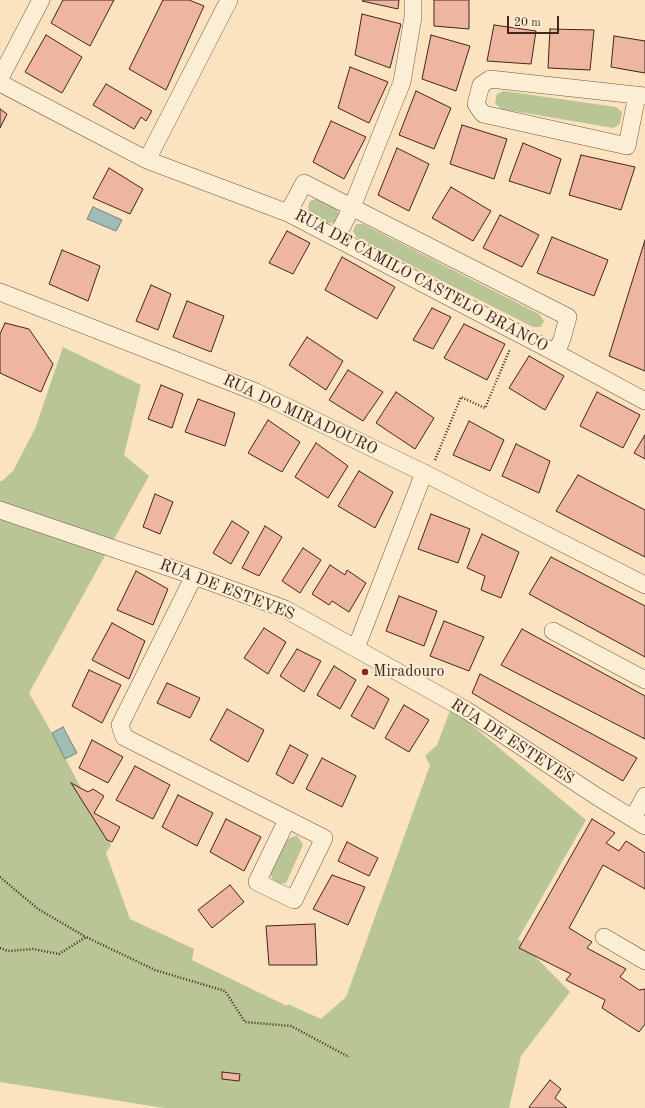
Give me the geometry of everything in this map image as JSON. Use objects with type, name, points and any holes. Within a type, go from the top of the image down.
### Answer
[{"type":"street","points":[[0,78],[41,0]]},
{"type":"street","points":[[146,160],[229,0]]},
{"type":"street","points":[[336,238],[352,207],[402,82],[413,16],[413,0]]},
{"type":"street","points":[[490,79],[641,95],[627,146],[482,114],[476,104],[481,85],[490,79]]},
{"type":"street","points":[[0,83],[146,160],[288,213]]},
{"type":"street","name":"RUA DE CAMILO CASTELO BRANCO","points":[[556,353],[562,339],[568,317],[304,183],[288,213],[517,332],[645,401]]},
{"type":"street","name":"RUA DO MIRADOURO","points":[[0,292],[256,392],[426,474],[645,584]]},
{"type":"street","points":[[356,648],[426,474]]},
{"type":"street","name":"RUA DE ESTEVES","points":[[0,510],[194,576],[285,609],[466,710],[596,796],[639,822]]},
{"type":"street","points":[[194,576],[120,725],[124,737],[324,838],[294,900],[257,882],[286,820]]},
{"type":"street","points":[[553,631],[645,680]]},
{"type":"street","points":[[639,822],[645,796]]},
{"type":"street","points":[[604,937],[645,961]]},
{"type":"path","points":[[426,474],[461,398],[485,408],[517,332]]},
{"type":"path","points":[[0,877],[38,909],[86,936],[155,970],[225,991],[245,1022],[291,1026],[349,1057]]},
{"type":"path","points":[[0,948],[8,951],[33,950],[59,954],[86,936]]},
{"type":"green space","points":[[504,91],[616,107],[622,112],[620,124],[614,128],[501,109],[495,103],[497,94]]},
{"type":"green space","points":[[323,199],[336,207],[340,217],[336,222],[326,224],[312,216],[308,207],[310,201]]},
{"type":"green space","points":[[356,224],[363,224],[539,314],[544,321],[541,327],[533,327],[357,238],[353,231]]},
{"type":"green space","points":[[63,347],[141,385],[124,455],[149,476],[29,693],[52,733],[111,845],[106,853],[130,919],[194,949],[192,960],[287,1006],[288,1004],[321,1019],[346,997],[430,765],[425,756],[437,745],[451,708],[586,820],[518,939],[570,992],[521,1056],[509,1108],[164,1108],[0,1082],[0,481],[2,481],[13,471],[35,429]]},
{"type":"green space","points":[[297,835],[303,845],[286,883],[276,884],[270,874],[286,840]]},
{"type":"water","points":[[93,207],[122,220],[116,231],[87,219]]},
{"type":"water","points":[[63,727],[77,753],[65,759],[52,733]]},
{"type":"building","points":[[63,0],[114,0],[90,46],[51,23]]},
{"type":"building","points":[[163,0],[189,0],[204,6],[166,90],[129,69]]},
{"type":"building","points":[[399,0],[398,9],[362,1]]},
{"type":"building","points":[[434,0],[469,0],[469,29],[434,26]]},
{"type":"building","points":[[362,14],[401,24],[390,68],[355,55]]},
{"type":"building","points":[[494,25],[536,31],[531,64],[487,61]]},
{"type":"building","points":[[550,29],[594,30],[590,70],[548,68]]},
{"type":"building","points":[[46,35],[82,57],[62,93],[25,72]]},
{"type":"building","points":[[431,35],[470,46],[456,91],[422,79]]},
{"type":"building","points":[[614,36],[645,41],[645,73],[611,67]]},
{"type":"building","points":[[350,67],[388,82],[369,123],[338,108]]},
{"type":"building","points":[[106,84],[152,111],[146,121],[141,117],[134,129],[93,105]]},
{"type":"building","points":[[416,91],[451,108],[434,149],[399,135]]},
{"type":"building","points":[[0,109],[7,114],[0,128]]},
{"type":"building","points":[[331,121],[366,137],[344,179],[313,162]]},
{"type":"building","points":[[462,125],[507,139],[494,179],[450,164]]},
{"type":"building","points":[[523,143],[561,159],[550,194],[509,181]]},
{"type":"building","points":[[397,148],[429,164],[409,211],[378,195]]},
{"type":"building","points":[[581,155],[635,167],[621,210],[569,195]]},
{"type":"building","points":[[109,168],[143,189],[130,214],[93,198]]},
{"type":"building","points":[[451,187],[491,211],[473,241],[432,218]]},
{"type":"building","points":[[500,215],[539,235],[522,267],[483,248]]},
{"type":"building","points":[[287,231],[310,243],[293,274],[269,263]]},
{"type":"building","points":[[552,237],[608,260],[594,296],[537,273]]},
{"type":"building","points":[[645,240],[645,371],[609,356]]},
{"type":"building","points":[[62,250],[100,266],[88,301],[49,284]]},
{"type":"building","points":[[342,257],[395,287],[377,319],[325,290]]},
{"type":"building","points":[[151,285],[171,294],[158,330],[136,321]]},
{"type":"building","points":[[187,301],[224,316],[211,352],[173,337]]},
{"type":"building","points":[[432,308],[451,317],[433,349],[413,340]]},
{"type":"building","points":[[5,323],[29,329],[53,364],[41,392],[0,373],[0,334]]},
{"type":"building","points":[[464,324],[505,344],[487,380],[444,358]]},
{"type":"building","points":[[307,337],[343,361],[326,390],[289,365]]},
{"type":"building","points":[[529,356],[564,376],[545,410],[509,388]]},
{"type":"building","points":[[348,370],[383,392],[363,421],[329,400]]},
{"type":"building","points":[[161,385],[183,394],[172,428],[148,419]]},
{"type":"building","points":[[396,392],[434,418],[415,449],[376,423]]},
{"type":"building","points":[[597,392],[640,415],[623,448],[580,426]]},
{"type":"building","points":[[198,399],[235,413],[225,446],[185,432]]},
{"type":"building","points":[[268,420],[300,442],[282,472],[248,453]]},
{"type":"building","points":[[469,421],[504,440],[490,471],[453,455]]},
{"type":"building","points":[[645,435],[645,459],[634,453]]},
{"type":"building","points":[[316,443],[348,466],[328,498],[295,477]]},
{"type":"building","points":[[516,444],[550,461],[539,493],[502,476]]},
{"type":"building","points":[[359,471],[393,492],[375,528],[338,506]]},
{"type":"building","points":[[578,475],[645,510],[645,557],[556,511]]},
{"type":"building","points":[[155,494],[173,502],[160,534],[143,527]]},
{"type":"building","points":[[431,514],[470,529],[458,563],[418,549]]},
{"type":"building","points":[[232,521],[249,532],[231,564],[213,553]]},
{"type":"building","points":[[265,526],[282,537],[259,576],[242,568]]},
{"type":"building","points":[[482,534],[519,552],[501,598],[481,590],[485,576],[467,568]]},
{"type":"building","points":[[303,548],[321,560],[300,593],[282,581]]},
{"type":"building","points":[[551,557],[645,606],[645,657],[529,594]]},
{"type":"building","points":[[330,565],[345,575],[347,570],[366,583],[349,612],[332,601],[329,605],[312,594]]},
{"type":"building","points":[[136,571],[168,589],[153,625],[117,610]]},
{"type":"building","points":[[399,596],[437,611],[424,646],[386,631]]},
{"type":"building","points":[[444,621],[484,637],[469,671],[430,656]]},
{"type":"building","points":[[112,623],[145,641],[129,679],[92,660]]},
{"type":"building","points":[[264,628],[286,642],[268,674],[244,658]]},
{"type":"building","points":[[522,629],[645,696],[645,739],[501,665]]},
{"type":"building","points":[[297,649],[321,661],[304,692],[280,676]]},
{"type":"building","points":[[334,666],[356,680],[340,709],[317,695]]},
{"type":"building","points":[[89,670],[121,685],[102,723],[72,706]]},
{"type":"building","points":[[480,674],[637,758],[623,781],[472,693]]},
{"type":"building","points":[[167,683],[200,698],[190,718],[157,703]]},
{"type":"building","points":[[368,686],[389,699],[374,729],[351,716]]},
{"type":"building","points":[[404,705],[429,720],[409,752],[385,738]]},
{"type":"building","points":[[227,709],[264,730],[248,762],[210,740]]},
{"type":"building","points":[[92,740],[123,757],[108,783],[79,768]]},
{"type":"building","points":[[290,745],[308,755],[293,784],[276,774]]},
{"type":"building","points":[[322,758],[356,776],[342,807],[306,789]]},
{"type":"building","points":[[135,766],[170,785],[153,819],[116,800]]},
{"type":"building","points":[[71,783],[88,792],[93,789],[104,796],[94,813],[120,827],[112,842],[107,840]]},
{"type":"building","points":[[178,795],[213,813],[197,846],[162,827]]},
{"type":"building","points":[[226,819],[261,837],[244,871],[210,852]]},
{"type":"building","points":[[592,819],[615,833],[606,843],[619,851],[626,841],[645,853],[645,889],[603,865],[569,928],[592,942],[587,948],[626,969],[620,977],[639,990],[645,989],[645,1024],[639,1032],[602,1008],[605,1000],[566,980],[571,974],[519,948]]},
{"type":"building","points":[[347,842],[378,858],[369,876],[338,861]]},
{"type":"building","points":[[332,875],[365,887],[348,925],[313,909]]},
{"type":"building","points":[[230,885],[244,902],[212,928],[198,910]]},
{"type":"building","points":[[315,924],[317,965],[269,965],[266,926]]},
{"type":"building","points":[[222,1072],[240,1074],[239,1081],[222,1079]]},
{"type":"building","points":[[550,1080],[561,1089],[555,1098],[567,1108],[529,1107]]},
{"type":"place","name":"Miradouro","points":[[365,672]]}]
